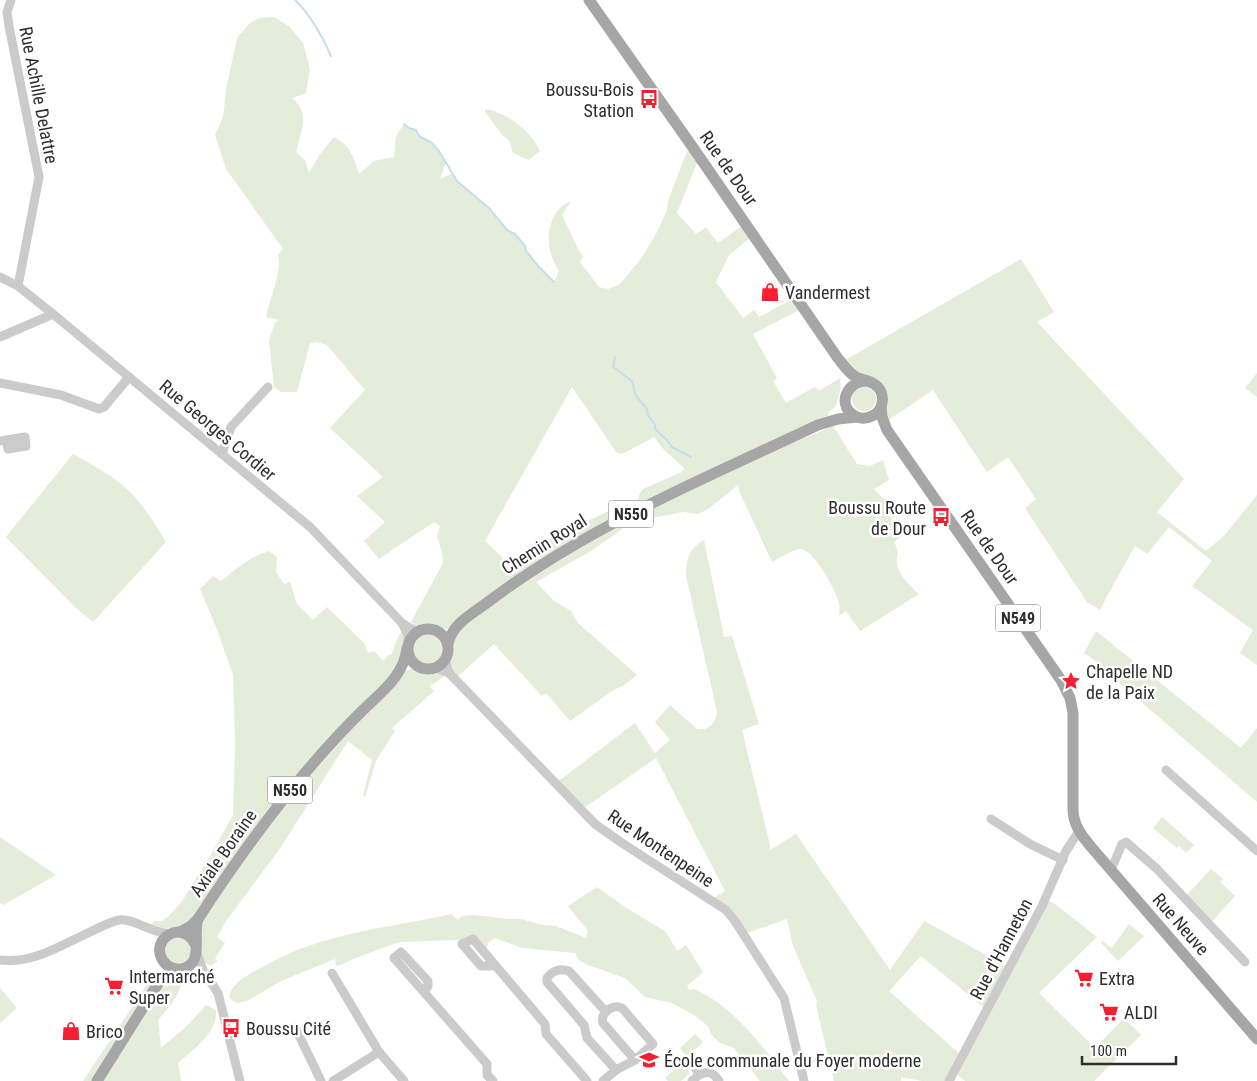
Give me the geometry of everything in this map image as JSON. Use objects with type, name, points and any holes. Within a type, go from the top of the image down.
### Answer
[{"type":"main road","name":"Rue de Dour","points":[[589,0],[837,357]]},
{"type":"main road","points":[[837,357],[851,374],[877,386],[881,391],[881,407],[874,415],[861,418],[849,411],[846,406],[845,376],[837,357]]},
{"type":"main road","points":[[847,392],[856,382],[867,381]]},
{"type":"main road","name":"Chemin Royal","points":[[818,425],[838,410],[847,392]]},
{"type":"main road","name":"Rue de Dour","points":[[881,407],[882,417],[887,430],[1067,691],[1073,713],[1073,818],[1079,831]]},
{"type":"main road","name":"Rue de Dour","points":[[861,418],[887,430]]},
{"type":"main road","name":"Chemin Royal","points":[[437,631],[456,626],[527,574],[606,527],[646,506],[818,425],[838,419],[861,418]]},
{"type":"main road","name":"Chemin Royal","points":[[448,644],[456,626]]},
{"type":"main road","points":[[427,629],[437,631],[446,639],[448,644],[447,655],[441,664],[423,670],[417,667],[410,659],[408,646],[417,632],[427,629]]},
{"type":"main road","name":"Axiale Boraine","points":[[175,933],[191,926],[198,919],[240,856],[285,796],[325,749],[399,674],[405,662],[408,646]]},
{"type":"main road","name":"Axiale Boraine","points":[[399,674],[417,667]]},
{"type":"main road","name":"Rue Neuve","points":[[1079,831],[1257,1039]]},
{"type":"main road","name":"Axiale Boraine","points":[[196,949],[195,933],[198,919]]},
{"type":"main road","points":[[97,1081],[159,982],[161,973],[161,943],[175,933],[190,936],[196,949],[192,963],[159,982]]},
{"type":"main road","points":[[160,954],[170,968],[180,969]]},
{"type":"street","name":"Rue Achille Delattre","points":[[11,0],[3,12],[40,177],[18,286]]},
{"type":"street","name":"Rue Georges Cordier","points":[[0,277],[18,286],[53,314],[310,527],[402,623],[417,632]]},
{"type":"street","points":[[0,338],[53,314]]},
{"type":"street","points":[[0,383],[61,395],[99,408],[104,407],[129,377]]},
{"type":"street","points":[[222,454],[231,427],[268,386]]},
{"type":"street","name":"Rue Georges Cordier","points":[[402,623],[408,635],[408,646]]},
{"type":"street","name":"Rue Montenpeine","points":[[441,664],[595,824],[726,910],[784,998],[804,1081]]},
{"type":"street","points":[[1166,770],[1257,850]]},
{"type":"street","points":[[991,819],[1030,844],[1062,860]]},
{"type":"street","name":"Rue d'Hanneton","points":[[949,1081],[1042,906],[1062,860],[1079,831]]},
{"type":"street","points":[[1111,870],[1122,844],[1126,842],[1157,869],[1245,962]]},
{"type":"street","points":[[0,960],[13,961],[46,953],[102,926],[119,920],[132,922],[161,934],[175,933]]},
{"type":"street","points":[[148,930],[160,954]]},
{"type":"street","points":[[196,949],[221,1002],[240,1081]]},
{"type":"street","points":[[495,966],[545,1024],[546,1034],[587,1081]]},
{"type":"street","points":[[180,969],[198,970],[207,975]]},
{"type":"street","points":[[606,1012],[569,971],[553,971],[547,978],[548,982],[584,1025],[587,1038],[616,1070]]},
{"type":"street","points":[[332,973],[380,1052],[404,1081]]},
{"type":"street","points":[[424,992],[487,1064],[488,1075],[493,1081]]},
{"type":"street","points":[[603,1081],[616,1070],[635,1060],[653,1044],[622,1008],[612,1007],[602,1019],[603,1023],[635,1060]]},
{"type":"street","points":[[272,1032],[295,1027],[321,1081]]},
{"type":"street","points":[[332,1081],[380,1052]]},
{"type":"street","points":[[692,1064],[700,1074]]},
{"type":"street","points":[[692,1081],[700,1074],[709,1072],[719,1081]]},
{"type":"green space","points":[[274,17],[289,26],[303,43],[310,69],[306,93],[292,98],[298,104],[303,116],[302,130],[296,152],[305,160],[309,173],[320,154],[334,137],[348,148],[359,174],[374,161],[394,157],[396,136],[404,124],[416,130],[440,152],[446,163],[440,179],[451,174],[489,208],[507,230],[515,234],[539,267],[554,282],[559,271],[550,252],[549,232],[553,219],[560,208],[571,201],[562,215],[583,256],[580,262],[599,287],[608,289],[619,285],[641,259],[656,234],[667,210],[668,201],[686,154],[694,149],[702,160],[696,165],[677,213],[696,234],[706,227],[718,243],[746,223],[754,235],[729,255],[716,282],[743,318],[754,310],[759,317],[796,297],[803,308],[753,334],[777,378],[773,381],[786,403],[815,387],[819,391],[840,378],[841,381],[838,401],[835,407],[828,413],[829,415],[748,462],[833,426],[857,464],[870,466],[883,460],[889,480],[874,489],[885,500],[893,525],[902,536],[894,542],[898,550],[898,569],[906,581],[919,594],[860,631],[846,611],[839,616],[838,598],[834,590],[824,572],[805,550],[793,551],[772,562],[739,491],[738,485],[707,510],[697,514],[683,512],[652,518],[642,517],[623,526],[621,530],[591,551],[536,582],[554,601],[571,611],[578,623],[637,675],[570,721],[546,693],[542,696],[494,644],[455,679],[449,673],[430,686],[434,691],[392,728],[395,731],[376,761],[365,797],[363,796],[372,760],[348,741],[281,847],[226,921],[217,937],[225,943],[215,958],[218,961],[211,966],[205,963],[203,970],[185,929],[148,930],[154,921],[162,921],[182,901],[233,815],[235,744],[233,675],[200,589],[213,576],[221,581],[250,560],[269,551],[277,557],[276,572],[284,584],[290,582],[297,604],[313,620],[327,607],[365,644],[368,653],[374,651],[383,661],[388,655],[391,655],[397,639],[404,628],[406,671],[416,668],[425,670],[435,669],[442,665],[446,658],[455,626],[443,630],[427,629],[417,632],[410,629],[414,624],[411,622],[443,563],[437,536],[440,526],[434,522],[379,559],[364,541],[385,522],[357,496],[383,477],[330,428],[365,390],[327,345],[317,342],[310,343],[297,392],[281,392],[274,387],[269,341],[275,322],[280,320],[266,317],[277,278],[278,255],[283,249],[226,169],[215,135],[223,117],[227,84],[237,38],[250,23],[259,18]],"holes":[[[572,387],[616,452],[624,453],[654,437],[663,449],[684,468],[682,472],[643,489],[639,494],[639,499],[615,508],[556,536],[508,563],[485,541]]]},
{"type":"green space","points":[[485,109],[501,114],[517,124],[531,136],[540,151],[529,160],[513,153],[509,140],[503,136],[485,112]]},
{"type":"green space","points":[[1021,259],[1054,312],[1037,322],[1184,479],[1157,512],[1206,551],[1224,536],[1257,495],[1257,665],[1240,653],[1253,630],[1192,586],[1212,561],[1169,527],[1147,554],[1135,546],[1100,610],[1087,602],[1025,508],[1036,499],[1008,457],[987,472],[933,390],[884,423],[883,397],[842,362]]},
{"type":"green space","points":[[1257,373],[1257,397],[1245,388]]},
{"type":"green space","points":[[864,387],[873,390],[876,399],[873,408],[864,411],[855,408],[852,399],[855,390]]},
{"type":"green space","points":[[73,454],[104,472],[126,488],[146,511],[166,542],[93,622],[75,607],[6,537]]},
{"type":"green space","points":[[704,540],[724,637],[732,636],[759,724],[742,730],[770,850],[796,834],[890,970],[924,921],[1010,968],[1045,899],[1055,904],[1097,937],[1039,993],[1095,1048],[1124,1018],[1141,1035],[1094,1081],[965,1081],[954,1072],[949,1081],[922,1081],[901,1077],[901,1081],[834,1081],[816,1005],[817,1001],[793,946],[787,919],[744,934],[710,900],[725,891],[656,758],[581,810],[556,783],[635,723],[655,753],[670,740],[655,722],[670,705],[697,729],[705,729],[715,720],[717,712],[686,576],[689,555]],"holes":[[[921,956],[987,1010],[962,1056],[889,991]]]},
{"type":"green space","points":[[1096,631],[1241,748],[1257,728],[1257,802],[1102,668],[1103,666],[1084,653]]},
{"type":"green space","points":[[427,634],[437,639],[442,649],[437,659],[427,664],[417,659],[412,649],[417,639]]},
{"type":"green space","points":[[1162,817],[1194,845],[1186,853],[1153,828]]},
{"type":"green space","points":[[0,837],[56,875],[3,905],[0,903]]},
{"type":"green space","points":[[1211,869],[1223,879],[1220,882],[1235,896],[1210,924],[1185,897]]},
{"type":"green space","points":[[597,887],[666,932],[677,951],[686,945],[703,972],[687,986],[689,990],[694,989],[709,996],[735,1017],[758,1041],[789,1081],[760,1081],[734,1048],[720,1043],[711,1034],[708,1026],[694,1015],[672,1003],[645,997],[625,978],[588,965],[579,960],[575,953],[522,948],[495,938],[489,942],[485,953],[473,939],[462,944],[458,940],[399,942],[341,965],[336,966],[335,959],[281,981],[247,1001],[236,1003],[229,998],[233,988],[246,976],[300,949],[341,936],[451,914],[458,920],[462,916],[474,915],[521,919],[542,925],[556,926],[586,938],[588,931],[568,906]]},
{"type":"green space","points":[[1129,924],[1144,936],[1118,961],[1101,943],[1102,941],[1112,948]]},
{"type":"green space","points":[[178,938],[187,942],[191,951],[187,960],[178,964],[169,960],[165,951],[169,942]]},
{"type":"green space","points":[[152,977],[165,986],[173,978],[182,978],[177,995],[158,1020],[161,1048],[187,1026],[206,1005],[216,1010],[216,1018],[209,1033],[178,1063],[181,1081],[83,1081]]},
{"type":"green space","points":[[0,988],[17,1008],[0,1023]]},
{"type":"green space","points":[[695,1034],[703,1042],[687,1057],[680,1048]]},
{"type":"green space","points":[[682,1063],[690,1073],[681,1081],[668,1081],[665,1078]]},
{"type":"waterway","points":[[295,0],[316,26],[331,56]]},
{"type":"waterway","points":[[404,124],[416,130],[419,136],[432,143],[457,181],[489,208],[507,230],[515,234],[525,246],[526,251],[554,282]]},
{"type":"waterway","points":[[615,357],[613,367],[632,381],[636,396],[647,409],[655,429],[672,447],[691,457]]},
{"type":"place","name":"Boussu-Bois Station","points":[[649,99]]},
{"type":"place","name":"Vandermest","points":[[770,292]]},
{"type":"place","name":"Boussu Route de Dour","points":[[941,517]]},
{"type":"place","name":"Chapelle ND de la Paix","points":[[1071,681]]},
{"type":"place","name":"Extra","points":[[1084,978]]},
{"type":"place","name":"Intermarché Super","points":[[114,986]]},
{"type":"place","name":"ALDI","points":[[1109,1012]]},
{"type":"place","name":"Boussu Cité","points":[[231,1028]]},
{"type":"place","name":"Brico","points":[[71,1031]]},
{"type":"place","name":"École communale du Foyer moderne","points":[[649,1060]]}]
